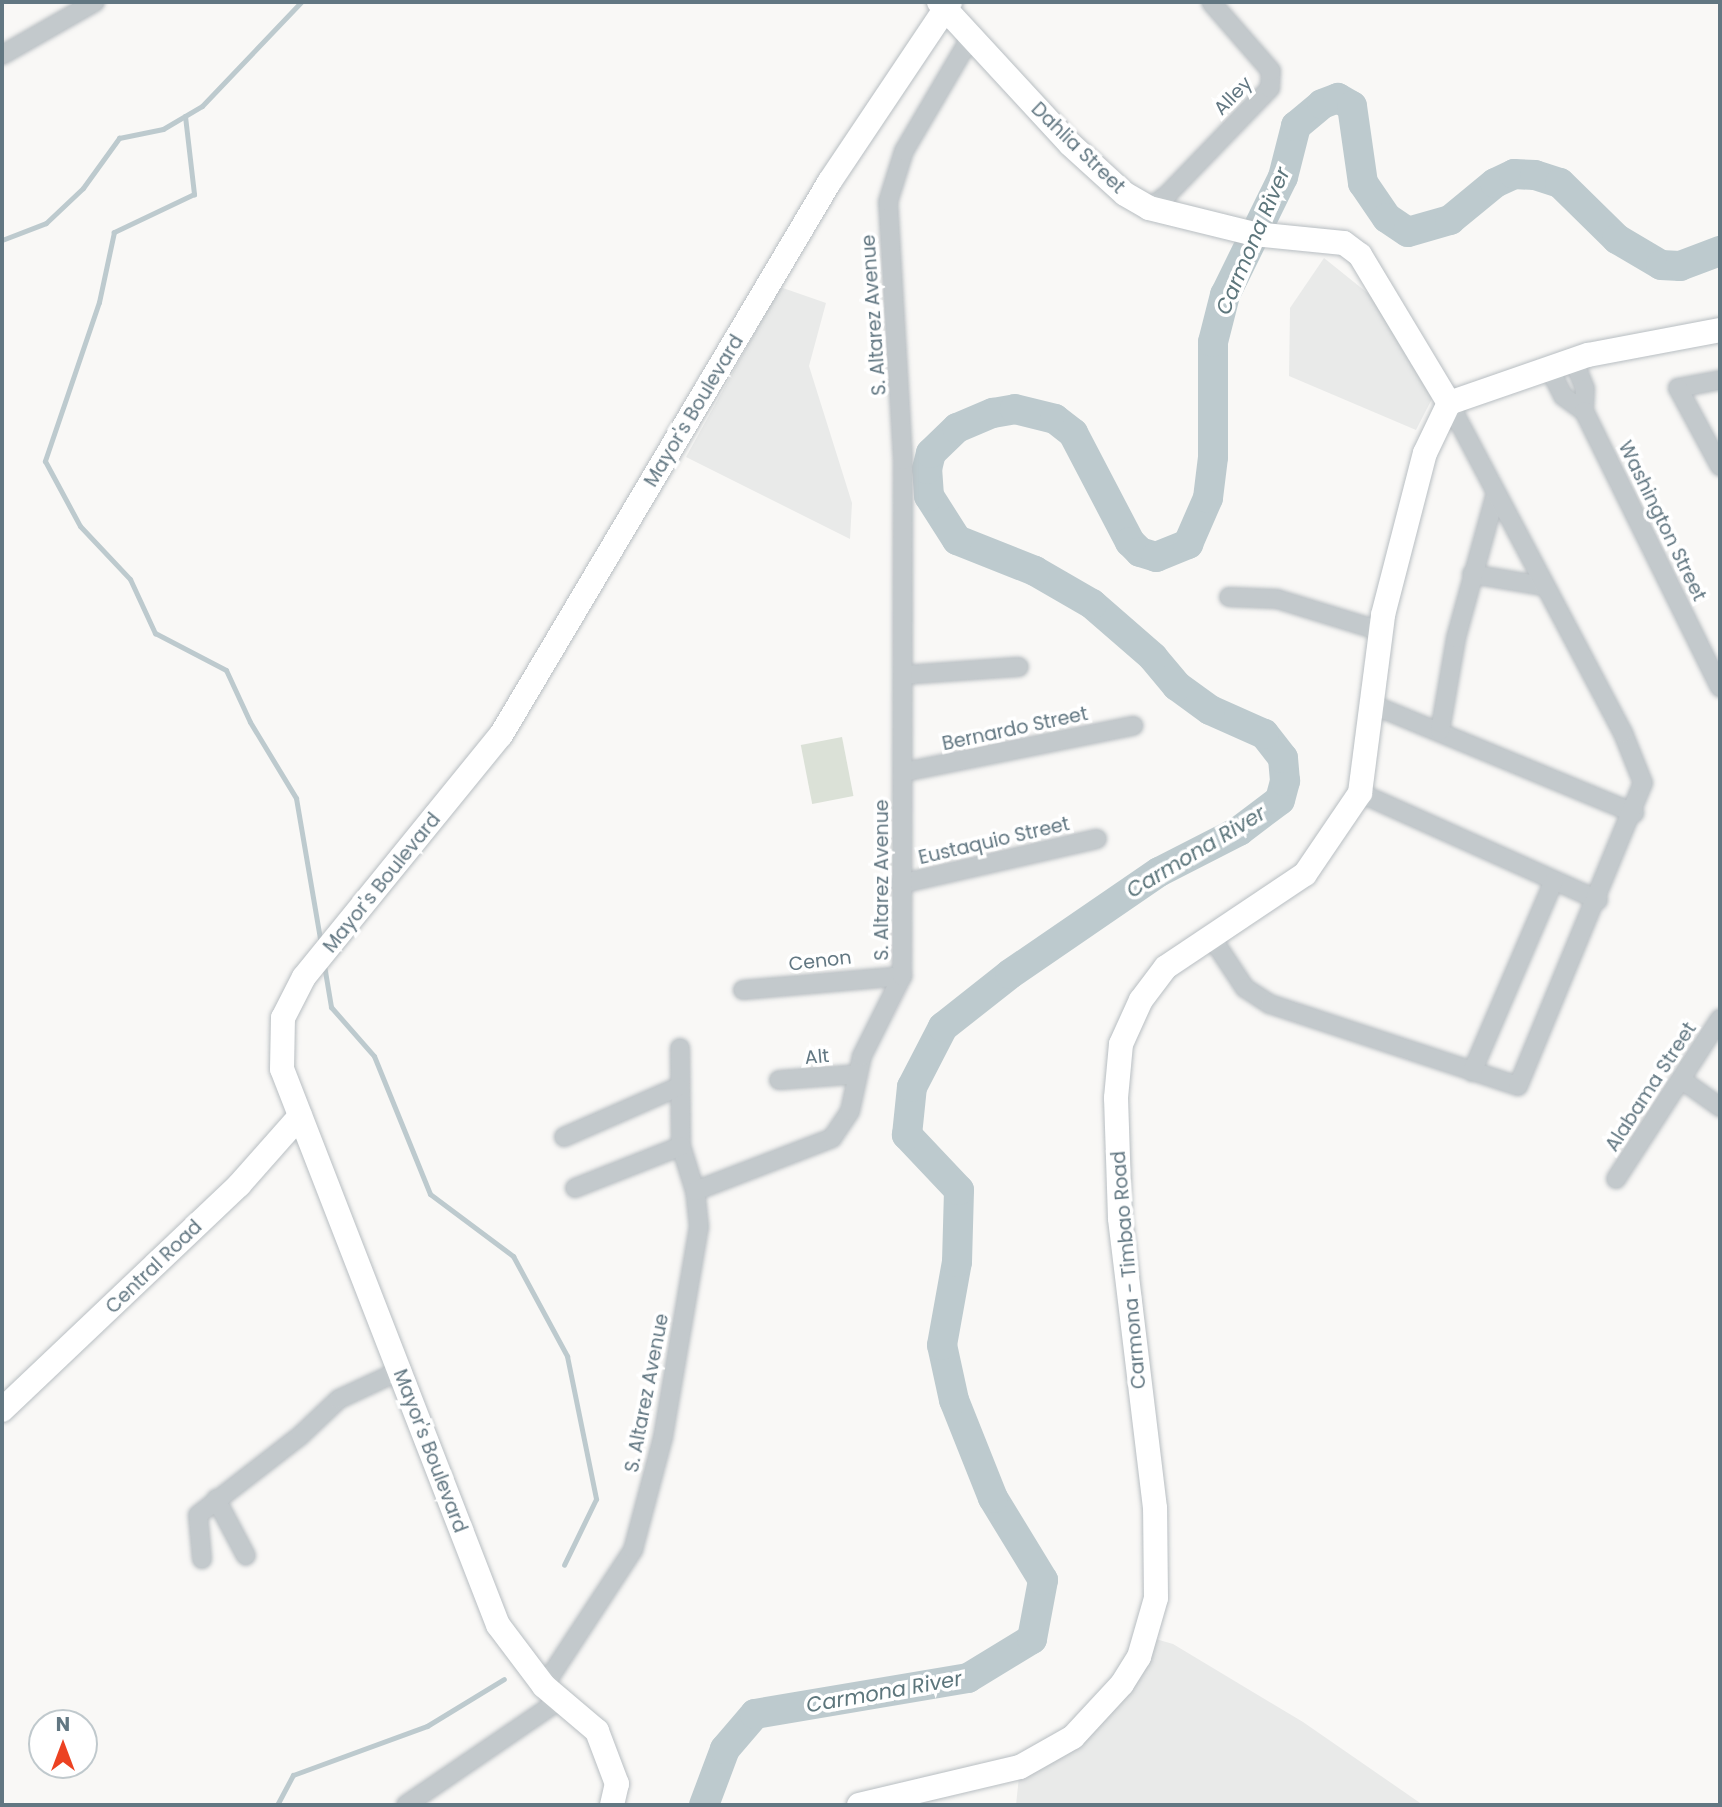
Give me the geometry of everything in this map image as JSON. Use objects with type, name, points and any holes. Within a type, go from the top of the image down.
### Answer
[{"type":"main road","name":"Dahlia Street","points":[[949,4],[971,37],[1070,144],[1125,194],[1149,208],[1254,234],[1344,243],[1360,255],[1449,403]]},
{"type":"main road","name":"Mayor's Boulevard","points":[[612,1805],[617,1784],[597,1731],[552,1693],[498,1625],[282,1069],[281,1031],[287,1003],[314,965],[501,735],[830,181],[949,4]]},
{"type":"main road","points":[[1449,403],[1573,359],[1720,330]]},
{"type":"main road","name":"Carmona - Timbao Road","points":[[859,1805],[1020,1767],[1073,1737],[1122,1684],[1139,1657],[1156,1598],[1155,1508],[1120,1218],[1116,1126],[1120,1058],[1141,1000],[1166,967],[1210,935],[1305,874],[1360,793],[1381,631],[1425,453],[1449,403]]},
{"type":"main road","name":"Central Road","points":[[2,1410],[239,1185],[300,1116]]},
{"type":"street","points":[[2,55],[95,2]]},
{"type":"street","name":"Alley","points":[[1149,208],[1167,195],[1270,88],[1270,71],[1211,2]]},
{"type":"street","name":"S. Altarez Avenue","points":[[552,1693],[633,1550],[663,1437],[698,1227],[695,1191],[832,1138],[850,1111],[858,1074],[902,976],[905,958],[900,884],[904,772],[903,460],[888,202],[904,152],[971,37]]},
{"type":"street","name":"Washington Street","points":[[1573,359],[1585,389],[1584,411]]},
{"type":"street","name":"Washington Street","points":[[1548,366],[1563,396],[1584,411],[1720,687]]},
{"type":"street","points":[[1720,380],[1678,388],[1720,467]]},
{"type":"street","points":[[1210,935],[1245,988],[1270,1004],[1518,1086],[1634,813],[1643,783],[1622,733],[1495,496],[1449,403]]},
{"type":"street","points":[[1440,732],[1472,574],[1495,496]]},
{"type":"street","points":[[1472,574],[1544,586]]},
{"type":"street","points":[[1229,597],[1277,599],[1381,631]]},
{"type":"street","points":[[904,674],[1019,667]]},
{"type":"street","points":[[1371,704],[1634,813]]},
{"type":"street","name":"Bernardo Street","points":[[904,772],[1133,726]]},
{"type":"street","points":[[1360,793],[1598,900]]},
{"type":"street","name":"Eustaquio Street","points":[[900,884],[1097,839]]},
{"type":"street","points":[[1472,1072],[1553,881]]},
{"type":"street","name":"Cenon","points":[[743,990],[902,976]]},
{"type":"street","name":"Alabama Street","points":[[1616,1179],[1720,1019]]},
{"type":"street","points":[[680,1048],[678,1087],[681,1146],[695,1191]]},
{"type":"street","name":"Alt","points":[[779,1080],[858,1074]]},
{"type":"street","points":[[1682,1080],[1720,1107]]},
{"type":"street","points":[[564,1137],[678,1087]]},
{"type":"street","points":[[575,1188],[681,1146]]},
{"type":"street","points":[[202,1559],[198,1515],[301,1435],[339,1399],[399,1371]]},
{"type":"street","points":[[216,1499],[246,1556]]},
{"type":"street","points":[[406,1805],[552,1693]]},
{"type":"shaded area","points":[[1324,258],[1375,299],[1436,391],[1416,430],[1289,376],[1290,308]]},
{"type":"shaded area","points":[[780,287],[826,303],[809,366],[852,503],[850,539],[686,457]]},
{"type":"shaded area","points":[[842,737],[853,796],[812,804],[801,745]]},
{"type":"shaded area","points":[[1145,1636],[1173,1644],[1303,1722],[1423,1805],[1016,1805],[1020,1767],[1073,1737]]},
{"type":"waterway","points":[[2,240],[46,223],[83,188],[119,138],[163,129],[202,106],[301,2]]},
{"type":"waterway","name":"Carmona River","points":[[704,1805],[725,1749],[755,1714],[968,1678],[1032,1639],[1043,1580],[993,1498],[954,1400],[942,1345],[957,1262],[959,1190],[907,1135],[912,1087],[943,1027],[1010,974],[1159,872],[1239,831],[1280,800],[1285,781],[1283,758],[1264,734],[1210,710],[1177,686],[1153,657],[1092,604],[1035,571],[957,540],[929,496],[927,469],[931,453],[957,428],[993,413],[1015,409],[1055,419],[1073,433],[1130,542],[1140,552],[1156,557],[1188,544],[1208,498],[1213,457],[1213,342],[1225,295],[1283,177],[1296,126],[1322,104],[1338,98],[1352,106],[1363,183],[1387,218],[1408,232],[1450,220],[1495,183],[1514,174],[1535,175],[1560,183],[1617,239],[1661,265],[1680,266],[1720,251]]},
{"type":"waterway","points":[[185,116],[194,194],[114,232],[99,302],[45,461],[80,526],[130,579],[155,633],[226,670],[250,722],[296,798],[321,945]]},
{"type":"waterway","points":[[324,965],[331,1007],[374,1056],[430,1194],[513,1256],[567,1356],[596,1499],[564,1565]]},
{"type":"waterway","points":[[277,1805],[293,1775],[427,1726],[504,1679]]}]
